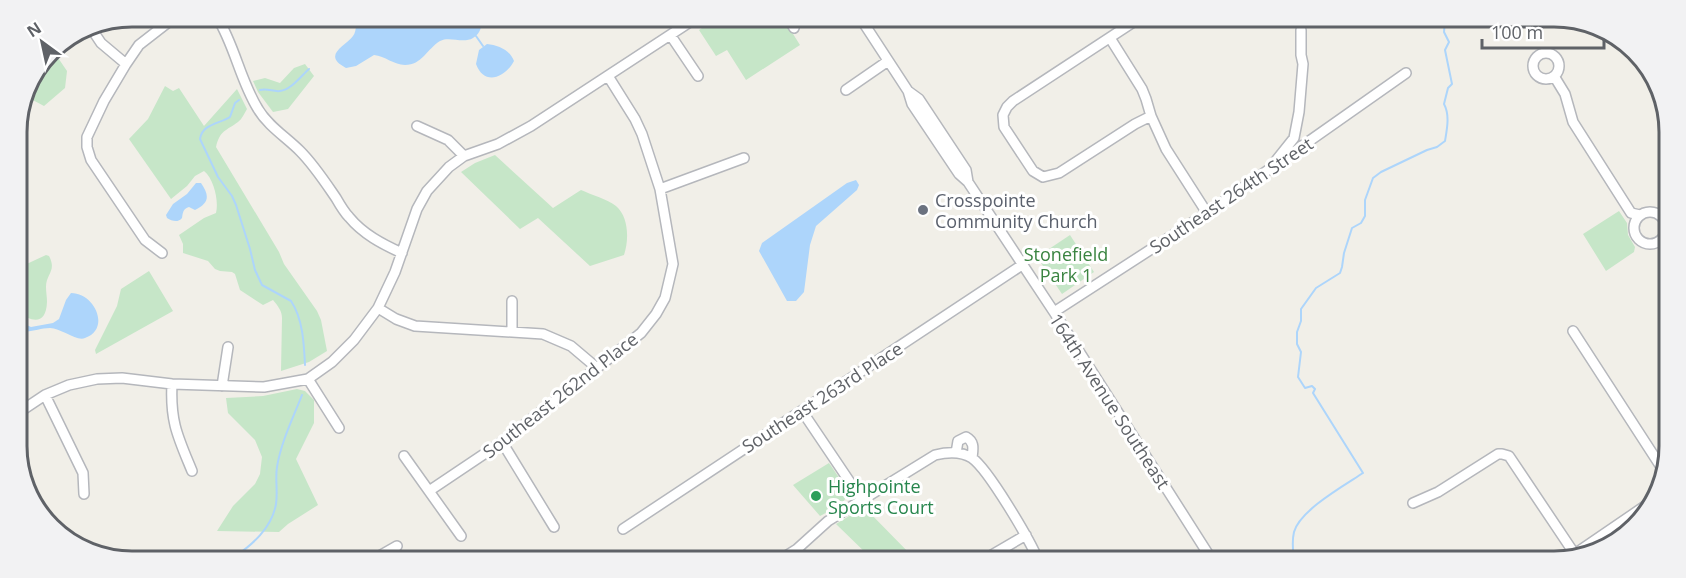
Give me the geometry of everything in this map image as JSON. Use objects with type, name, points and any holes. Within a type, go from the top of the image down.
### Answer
[{"type":"street","points":[[162,253],[145,240],[91,160],[87,137],[104,101],[139,45],[163,27]]},
{"type":"street","points":[[222,27],[233,47],[246,87],[258,110],[274,129],[299,150],[348,217],[361,230],[378,242],[402,253]]},
{"type":"street","points":[[27,407],[45,395],[69,385],[97,379],[122,378],[172,384],[264,387],[308,379],[332,362],[354,340],[378,308],[402,253],[417,209],[427,191],[449,167],[464,156],[498,144],[531,126],[684,27]]},
{"type":"street","name":"164th Avenue Southeast","points":[[867,27],[908,91],[912,104],[958,174],[968,182],[1054,312],[1206,551]]},
{"type":"street","points":[[1126,27],[1013,101],[1007,106],[1003,115],[1004,128],[1033,171],[1043,177],[1059,173],[1151,116]]},
{"type":"street","points":[[1260,177],[1280,157],[1294,138],[1299,112],[1303,64],[1301,30]]},
{"type":"street","points":[[95,34],[101,44],[126,64]]},
{"type":"street","points":[[671,36],[698,76]]},
{"type":"street","points":[[1110,38],[1142,89],[1166,149],[1208,213]]},
{"type":"street","points":[[846,90],[888,61]]},
{"type":"street","name":"Southeast 264th Street","points":[[1054,312],[1208,213],[1406,73]]},
{"type":"street","name":"Southeast 262nd Place","points":[[429,491],[502,442],[641,333],[665,298],[673,264],[660,189],[642,134],[608,76]]},
{"type":"street","points":[[1554,76],[1565,94],[1573,123],[1631,213],[1640,215],[1650,212],[1659,216]]},
{"type":"street","points":[[417,126],[448,140],[464,156]]},
{"type":"street","points":[[660,189],[744,158]]},
{"type":"street","points":[[1640,215],[1633,229],[1637,239],[1651,245],[1659,241]]},
{"type":"street","name":"Southeast 263rd Place","points":[[622,529],[1022,265]]},
{"type":"street","points":[[512,302],[512,331]]},
{"type":"street","points":[[378,308],[396,319],[415,326],[543,334],[571,346],[597,368]]},
{"type":"street","points":[[1573,331],[1658,462]]},
{"type":"street","points":[[222,386],[228,347]]},
{"type":"street","points":[[308,379],[339,428]]},
{"type":"street","points":[[172,384],[171,407],[176,432],[192,471]]},
{"type":"street","points":[[45,395],[83,473],[84,494]]},
{"type":"street","points":[[802,411],[862,500]]},
{"type":"street","points":[[956,453],[957,441],[966,437],[972,441],[969,457]]},
{"type":"street","points":[[502,442],[554,527]]},
{"type":"street","points":[[794,551],[828,521],[935,455],[945,452],[969,457],[983,469],[1026,535],[1034,551]]},
{"type":"street","points":[[1413,503],[1438,492],[1498,454],[1509,456],[1571,550]]},
{"type":"street","points":[[404,456],[461,536]]},
{"type":"street","points":[[1591,544],[1634,514]]},
{"type":"street","points":[[999,551],[1026,535]]},
{"type":"street","points":[[388,551],[397,546]]},
{"type":"green space","points":[[704,27],[789,27],[800,45],[746,80],[727,50],[716,56],[699,30]]},
{"type":"green space","points":[[305,64],[314,76],[288,109],[273,112],[253,81],[265,78],[280,83],[294,68]]},
{"type":"green space","points":[[46,72],[67,72],[65,88],[44,106],[33,100],[38,85]]},
{"type":"green space","points":[[165,86],[173,91],[179,88],[204,126],[237,89],[247,109],[239,121],[222,134],[216,147],[284,264],[321,320],[327,351],[309,362],[281,371],[282,315],[273,300],[263,305],[240,290],[235,274],[232,272],[220,271],[208,261],[183,253],[183,244],[179,235],[204,218],[216,213],[216,197],[211,179],[204,171],[195,176],[171,199],[129,139],[148,119]]},
{"type":"green space","points":[[495,155],[553,208],[581,190],[616,206],[626,222],[627,243],[624,255],[590,266],[538,218],[520,229],[461,172]]},
{"type":"green space","points":[[1619,211],[1627,223],[1628,235],[1635,247],[1634,252],[1606,271],[1583,234]]},
{"type":"green space","name":"Stonefield Park 1","points":[[1070,235],[1094,272],[1062,294],[1037,257]]},
{"type":"green space","points":[[46,255],[49,256],[52,265],[46,283],[46,309],[44,315],[38,320],[27,317],[27,264]]},
{"type":"green space","points":[[149,271],[173,311],[96,354],[95,350],[117,306],[121,289]]},
{"type":"green space","points":[[297,389],[305,391],[314,400],[314,423],[296,459],[318,505],[279,532],[217,531],[233,506],[255,484],[260,474],[262,457],[255,440],[228,413],[226,398],[263,396]]},
{"type":"green space","points":[[829,463],[842,481],[847,494],[841,504],[820,516],[793,485]]},
{"type":"green space","points":[[864,507],[907,551],[864,551],[836,524]]},
{"type":"water","points":[[356,27],[481,27],[478,34],[469,40],[440,41],[420,60],[411,64],[401,65],[374,55],[356,66],[346,68],[339,63],[335,55],[354,34]]},
{"type":"water","points":[[487,44],[503,49],[514,61],[505,72],[495,77],[484,75],[476,64],[479,50]]},
{"type":"water","points":[[856,180],[859,185],[857,190],[816,226],[810,245],[804,292],[796,301],[787,301],[759,251],[762,243],[847,183]]},
{"type":"water","points":[[196,183],[201,183],[207,195],[203,205],[195,210],[189,207],[186,209],[179,221],[167,218],[166,215],[173,204],[187,194]]},
{"type":"water","points":[[71,293],[80,295],[93,305],[98,320],[93,333],[82,339],[50,328],[27,331],[27,325],[31,327],[53,323],[59,319]]},
{"type":"waterway","points":[[1293,551],[1293,535],[1305,515],[1324,499],[1363,473],[1313,393],[1315,389],[1312,386],[1305,388],[1298,377],[1301,352],[1297,344],[1297,332],[1301,321],[1301,309],[1316,288],[1340,273],[1352,228],[1361,223],[1365,216],[1365,200],[1373,178],[1445,141],[1447,117],[1444,104],[1448,88],[1452,84],[1445,50],[1449,42],[1444,32],[1444,27]]},
{"type":"waterway","points":[[476,36],[483,46]]},
{"type":"waterway","points":[[260,90],[284,90],[309,69]]},
{"type":"waterway","points":[[239,100],[235,103],[230,117],[207,127],[200,139],[218,177],[236,205],[255,270],[262,285],[291,301],[295,308],[302,332],[305,365]]},
{"type":"waterway","points":[[242,551],[266,528],[274,513],[277,499],[276,472],[281,448],[302,395]]},
{"type":"place","name":"Crosspointe Community Church","points":[[923,210]]},
{"type":"place","name":"Highpointe Sports Court","points":[[816,496]]}]
